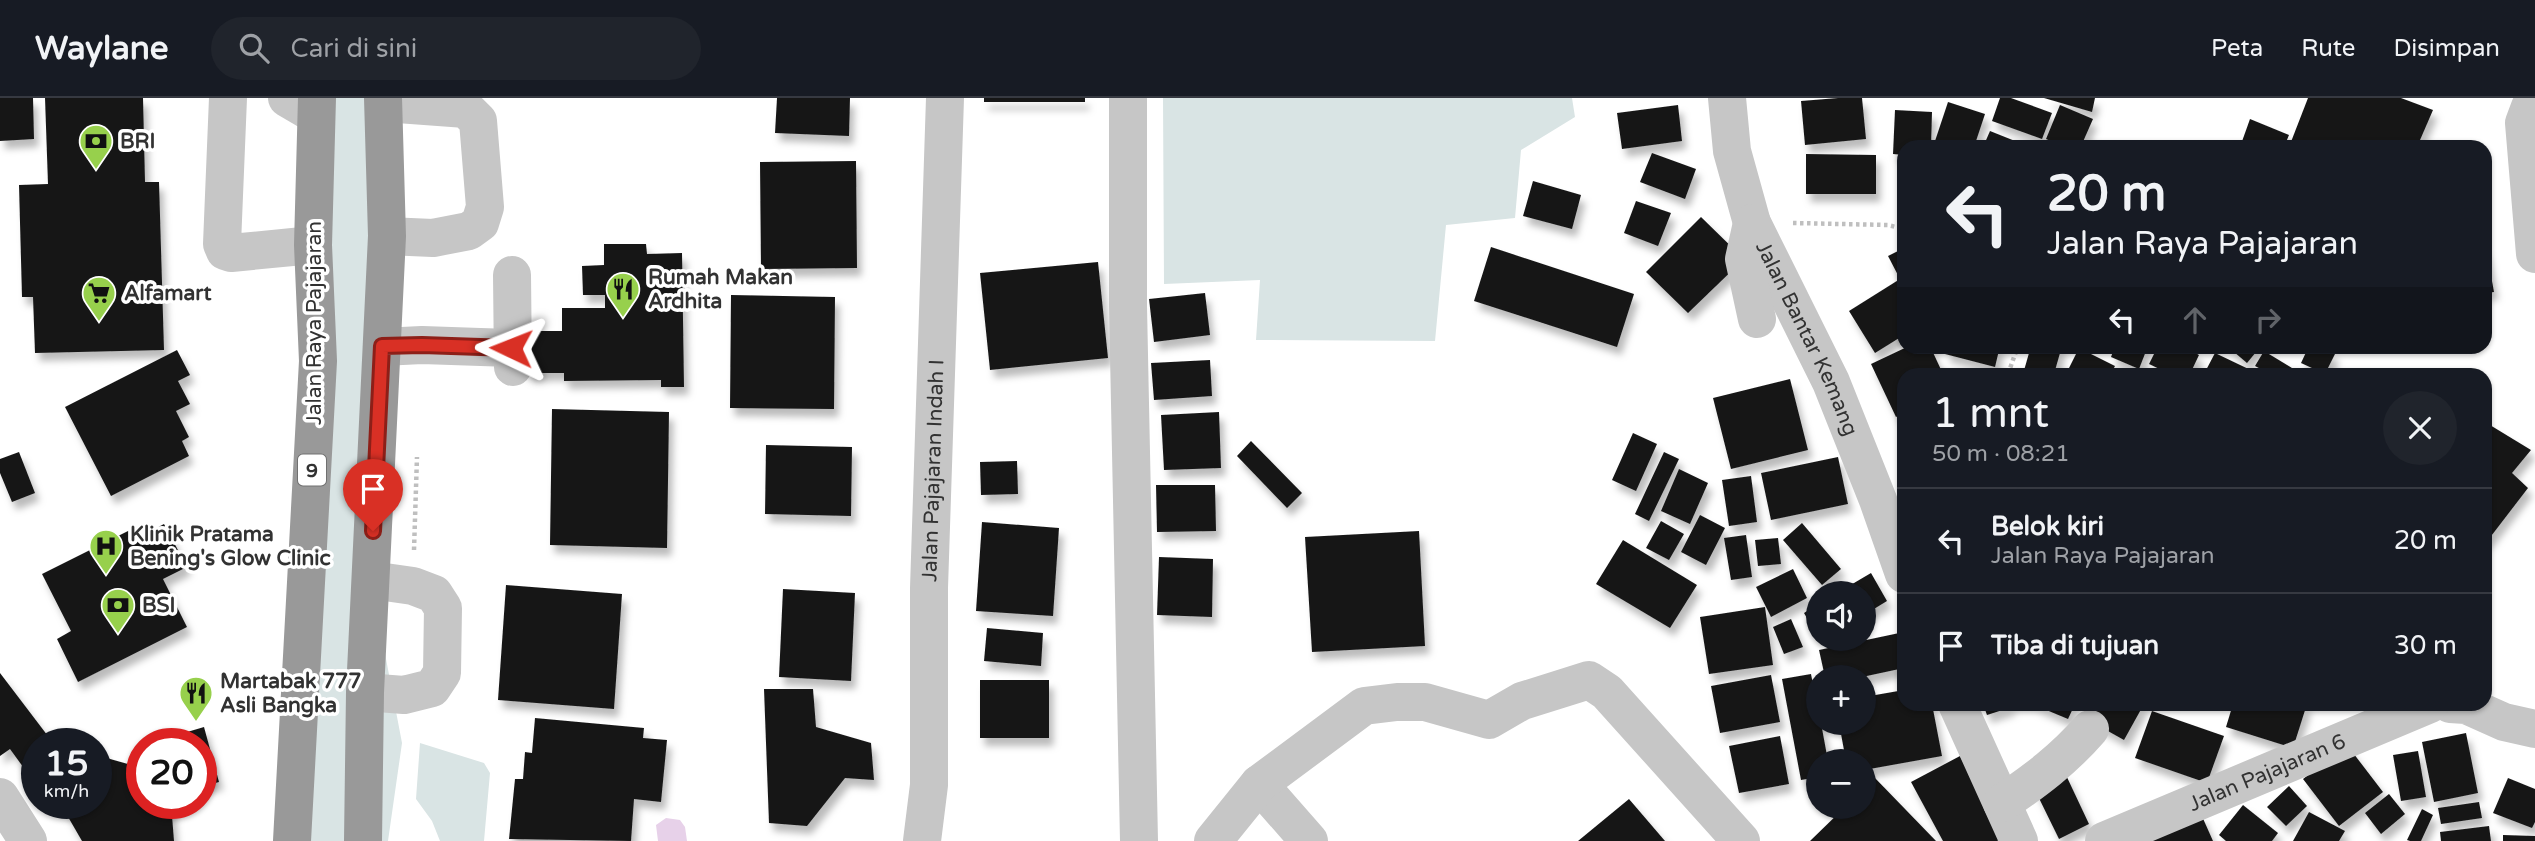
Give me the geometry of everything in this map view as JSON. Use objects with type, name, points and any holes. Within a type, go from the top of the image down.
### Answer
[{"type":"highway","points":[[363,841],[365,692],[387,236],[384,100]]},
{"type":"highway","name":"Jalan Raya Pajajaran","points":[[292,841],[317,361],[307,104]]},
{"type":"street","points":[[228,98],[222,244],[225,250],[230,253],[313,245]]},
{"type":"street","name":"Jalan Pajajaran Indah I","points":[[922,841],[929,785],[929,588],[945,98]]},
{"type":"street","points":[[1128,98],[1128,306],[1139,841]]},
{"type":"street","name":"Jalan Bantar Kemang","points":[[1727,98],[1732,151],[1752,223],[1831,382],[1897,555]]},
{"type":"street","points":[[384,100],[466,109],[478,121],[485,207],[480,223],[469,230],[433,238],[387,236]]},
{"type":"street","points":[[2535,103],[2530,107],[2524,123],[2535,254]]},
{"type":"street","points":[[1752,223],[1744,259],[1757,319]]},
{"type":"street","points":[[382,346],[422,345],[512,358],[512,275]]},
{"type":"street","points":[[365,692],[404,695],[432,688],[442,673],[443,608],[434,594],[413,586],[371,580]]},
{"type":"street","points":[[1213,841],[1259,784],[1364,706],[1425,702],[1489,720],[1522,701],[1589,680],[1607,692],[1741,841]]},
{"type":"street","points":[[1960,711],[2018,841]]},
{"type":"street","name":"Jalan Pajajaran 6","points":[[2104,841],[2414,711]]},
{"type":"street","points":[[2479,711],[2504,722],[2535,729]]},
{"type":"street","points":[[2002,803],[2047,771],[2090,730]]},
{"type":"street","points":[[1259,784],[1309,841]]},
{"type":"street","points":[[0,797],[28,841]]},
{"type":"path","points":[[1752,223],[1897,227]]},
{"type":"shaded area","points":[[315,98],[376,98],[371,580],[402,743],[388,841],[293,841]]},
{"type":"shaded area","points":[[1163,98],[1572,98],[1575,117],[1521,150],[1515,218],[1446,225],[1435,341],[1256,340],[1260,280],[1164,284]]},
{"type":"shaded area","points":[[420,743],[484,763],[490,773],[484,841],[440,841],[432,821],[416,799]]},
{"type":"shaded area","points":[[666,818],[680,820],[685,827],[687,841],[658,841],[656,825]]},
{"type":"building","points":[[0,98],[33,98],[34,139],[0,141]]},
{"type":"building","points":[[45,98],[143,98],[145,182],[159,182],[164,350],[35,353],[33,297],[22,297],[19,185],[48,184]]},
{"type":"building","points":[[777,98],[850,98],[849,136],[775,133]]},
{"type":"building","points":[[984,98],[1085,98],[1085,102],[984,102]]},
{"type":"building","points":[[1862,98],[1866,139],[1805,145],[1801,101]]},
{"type":"building","points":[[2000,98],[2011,98],[2052,113],[2042,139],[1992,121]]},
{"type":"building","points":[[2044,98],[2095,98],[2092,112]]},
{"type":"building","points":[[2308,98],[2401,98],[2433,110],[2420,140],[2292,140]]},
{"type":"building","points":[[1948,102],[1985,114],[1976,140],[1935,140]]},
{"type":"building","points":[[1678,105],[1682,141],[1622,149],[1617,113]]},
{"type":"building","points":[[2060,105],[2093,119],[2084,140],[2046,139]]},
{"type":"building","points":[[1895,110],[1932,112],[1931,140],[1897,140],[1897,154],[1893,154]]},
{"type":"building","points":[[2250,119],[2289,135],[2287,140],[2242,140]]},
{"type":"building","points":[[1990,131],[2012,140],[1986,140]]},
{"type":"building","points":[[1652,153],[1696,169],[1685,199],[1640,182]]},
{"type":"building","points":[[1806,154],[1876,155],[1876,194],[1806,194]]},
{"type":"building","points":[[856,161],[857,268],[761,269],[760,162]]},
{"type":"building","points":[[1533,181],[1581,195],[1572,229],[1523,216]]},
{"type":"building","points":[[1636,201],[1671,213],[1658,246],[1624,233]]},
{"type":"building","points":[[1701,217],[1744,259],[1688,313],[1646,272]]},
{"type":"building","name":"Rumah Makan Ardhita","points":[[604,244],[646,244],[647,254],[682,253],[684,387],[661,387],[661,380],[564,381],[564,373],[529,373],[529,331],[562,331],[562,308],[605,308],[605,295],[583,295],[582,266],[604,265]]},
{"type":"building","points":[[1491,247],[1634,294],[1617,347],[1474,301]]},
{"type":"building","points":[[1897,252],[1897,273],[1888,256]]},
{"type":"building","points":[[1098,262],[1108,358],[990,370],[980,273]]},
{"type":"building","points":[[1897,281],[1897,339],[1875,353],[1849,311]]},
{"type":"building","points":[[1205,293],[1210,335],[1154,342],[1149,299]]},
{"type":"building","points":[[731,295],[835,297],[834,409],[730,408]]},
{"type":"building","points":[[177,350],[190,375],[178,381],[190,404],[176,411],[189,437],[182,441],[189,456],[111,496],[65,407]]},
{"type":"building","points":[[1897,352],[1897,354],[1934,354],[1940,368],[1897,368],[1896,417],[1871,364]]},
{"type":"building","points":[[1945,354],[1998,354],[1995,367]]},
{"type":"building","points":[[2029,354],[2060,354],[2056,368],[2025,368]]},
{"type":"building","points":[[2076,354],[2091,354],[2115,366],[2114,368],[2069,368]]},
{"type":"building","points":[[2112,354],[2145,354],[2139,368],[2111,357]]},
{"type":"building","points":[[2154,354],[2199,355],[2193,368],[2157,368],[2149,364]]},
{"type":"building","points":[[2214,354],[2217,354],[2246,368],[2207,368]]},
{"type":"building","points":[[2236,354],[2254,354],[2247,363]]},
{"type":"building","points":[[2262,354],[2269,354],[2292,368],[2259,368],[2255,366]]},
{"type":"building","points":[[2305,354],[2335,354],[2328,368],[2312,368],[2301,363]]},
{"type":"building","points":[[1210,360],[1212,396],[1154,400],[1151,363]]},
{"type":"building","points":[[1790,379],[1808,450],[1731,469],[1713,398]]},
{"type":"building","points":[[552,409],[669,412],[667,548],[550,545]]},
{"type":"building","points":[[1219,412],[1221,468],[1164,470],[1161,415]]},
{"type":"building","points":[[2492,426],[2531,450],[2512,473],[2528,488],[2492,535]]},
{"type":"building","points":[[1633,433],[1657,444],[1636,491],[1612,480]]},
{"type":"building","points":[[1251,441],[1302,493],[1287,508],[1237,456]]},
{"type":"building","points":[[766,445],[852,447],[851,516],[765,514]]},
{"type":"building","points":[[19,452],[35,493],[12,502],[0,473],[0,459]]},
{"type":"building","points":[[1664,452],[1679,459],[1649,521],[1635,514]]},
{"type":"building","points":[[1838,457],[1848,504],[1771,520],[1761,473]]},
{"type":"building","points":[[1017,461],[1018,494],[981,495],[980,462]]},
{"type":"building","points":[[1679,469],[1708,483],[1690,524],[1661,511]]},
{"type":"building","points":[[1751,476],[1757,522],[1729,526],[1722,480]]},
{"type":"building","points":[[1156,485],[1215,485],[1216,531],[1157,532]]},
{"type":"building","points":[[1700,515],[1725,528],[1706,565],[1681,552]]},
{"type":"building","points":[[1661,521],[1684,534],[1669,560],[1646,548]]},
{"type":"building","points":[[982,522],[1059,528],[1053,616],[976,611]]},
{"type":"building","points":[[1802,523],[1841,569],[1827,581],[1819,581],[1783,540]]},
{"type":"building","points":[[164,524],[187,567],[163,579],[187,627],[78,682],[57,639],[71,631],[42,574],[136,527],[141,536]]},
{"type":"building","points":[[1419,531],[1425,646],[1312,652],[1305,537]]},
{"type":"building","points":[[1746,535],[1752,577],[1731,580],[1724,538]]},
{"type":"building","points":[[1778,538],[1781,564],[1758,566],[1755,540]]},
{"type":"building","points":[[1623,540],[1697,585],[1670,628],[1596,584]]},
{"type":"building","points":[[1159,557],[1213,559],[1212,617],[1157,615]]},
{"type":"building","points":[[1793,569],[1806,599],[1771,617],[1756,587]]},
{"type":"building","points":[[1871,573],[1876,581],[1857,581]]},
{"type":"building","points":[[1876,582],[1887,601],[1876,608]]},
{"type":"building","points":[[506,585],[622,594],[614,709],[498,700]]},
{"type":"building","points":[[783,589],[855,593],[851,681],[779,677]]},
{"type":"building","points":[[1765,607],[1773,665],[1709,674],[1700,617]]},
{"type":"building","points":[[1791,619],[1803,647],[1784,654],[1773,627]]},
{"type":"building","points":[[987,628],[1043,633],[1041,666],[984,661]]},
{"type":"building","points":[[1897,633],[1897,670],[1876,674],[1876,665],[1822,665],[1819,651],[1876,651],[1876,638]]},
{"type":"building","points":[[0,673],[42,728],[21,728],[21,764],[10,749],[0,756]]},
{"type":"building","points":[[1771,675],[1780,722],[1720,733],[1711,686]]},
{"type":"building","points":[[1806,675],[1806,735],[1823,735],[1826,749],[1806,749],[1806,779],[1801,780],[1782,679]]},
{"type":"building","points":[[980,680],[1049,680],[1049,738],[980,738]]},
{"type":"building","points":[[764,689],[813,689],[816,727],[871,743],[874,780],[845,778],[807,826],[769,823]]},
{"type":"building","points":[[1897,691],[1897,711],[1933,711],[1942,756],[1876,768],[1876,749],[1844,749],[1841,735],[1876,735],[1876,695]]},
{"type":"building","points":[[2049,711],[2072,711],[2068,719]]},
{"type":"building","points":[[2096,711],[2140,711],[2124,740],[2090,721]]},
{"type":"building","points":[[2152,711],[2224,736],[2207,783],[2135,758]]},
{"type":"building","points":[[2231,711],[2305,711],[2293,748],[2226,727]]},
{"type":"building","points":[[535,718],[644,728],[643,738],[667,740],[661,802],[634,799],[631,841],[509,839],[515,779],[523,779],[525,752],[532,753]]},
{"type":"building","points":[[2466,733],[2478,793],[2434,802],[2422,742]]},
{"type":"building","points":[[1780,736],[1789,784],[1739,793],[1729,746]]},
{"type":"building","points":[[2347,745],[2383,792],[2339,826],[2303,779]]},
{"type":"building","points":[[2418,751],[2426,797],[2401,801],[2393,755]]},
{"type":"building","points":[[1960,756],[2004,838],[1997,841],[1943,841],[1911,782]]},
{"type":"building","points":[[112,760],[126,763],[126,819],[172,819],[174,841],[82,841],[69,819],[112,819]]},
{"type":"building","points":[[2065,773],[2089,824],[2059,839],[2034,788]]},
{"type":"building","points":[[2508,778],[2535,789],[2535,822],[2532,828],[2493,813]]},
{"type":"building","points":[[1876,779],[1936,841],[1810,841],[1833,819],[1876,819]]},
{"type":"building","points":[[2289,786],[2307,806],[2286,826],[2267,807]]},
{"type":"building","points":[[2389,794],[2405,814],[2381,834],[2365,813]]},
{"type":"building","points":[[1629,799],[1665,841],[1578,841]]},
{"type":"building","points":[[2479,802],[2482,818],[2441,824],[2438,808]]},
{"type":"building","points":[[2243,805],[2278,833],[2272,841],[2226,841],[2219,835]]},
{"type":"building","points":[[2422,809],[2433,815],[2421,841],[2407,840]]},
{"type":"building","points":[[2309,812],[2345,831],[2339,841],[2293,841]]},
{"type":"building","points":[[2201,814],[2213,841],[2145,841]]},
{"type":"building","points":[[2489,826],[2491,841],[2441,841],[2440,832]]},
{"type":"building","points":[[2503,835],[2535,836],[2535,841],[2503,841]]},
{"type":"place","name":"BRI","points":[[96,171]]},
{"type":"place","name":"Rumah Makan Ardhita","points":[[623,319]]},
{"type":"place","name":"Alfamart","points":[[99,323]]},
{"type":"place","name":"Klinik Pratama Bening's Glow Clinic","points":[[106,576]]},
{"type":"place","name":"BSI","points":[[118,635]]},
{"type":"place","name":"Martabak 777 Asli Bangka","points":[[196,723]]},
{"type":"route","points":[[373,531],[382,346],[511,348]]}]
